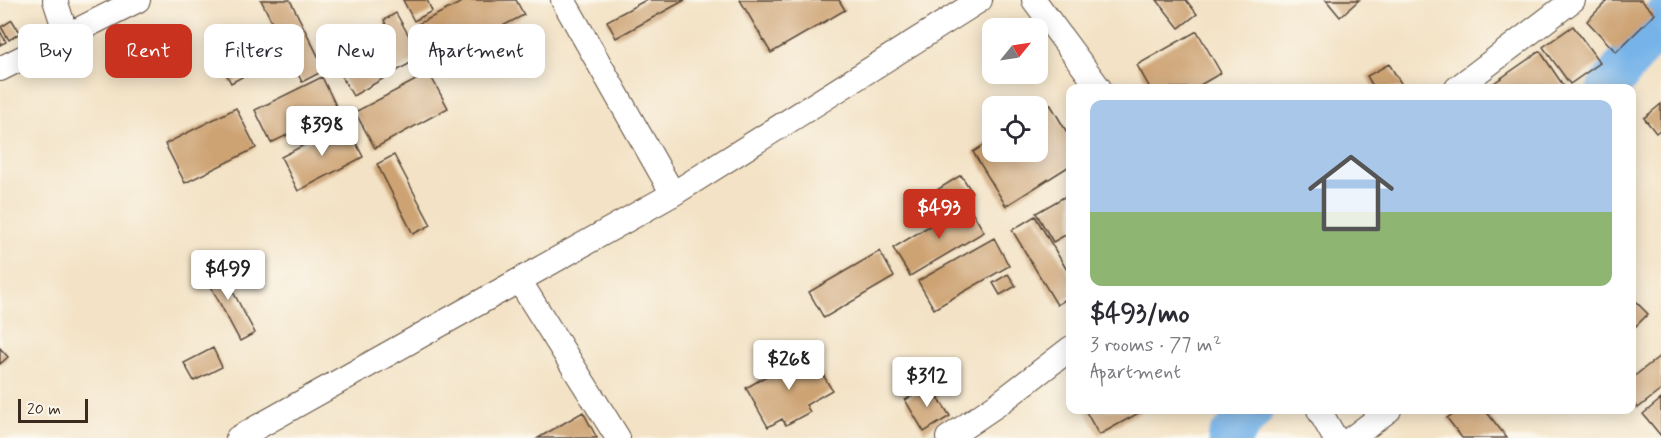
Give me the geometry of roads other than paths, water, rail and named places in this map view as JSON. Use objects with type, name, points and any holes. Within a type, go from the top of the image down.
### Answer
[{"type":"street","points":[[55,0],[63,24]]},
{"type":"street","points":[[92,24],[138,0]]},
{"type":"street","points":[[563,0],[673,194]]},
{"type":"street","points":[[238,438],[520,282],[673,194],[980,0]]},
{"type":"street","points":[[1034,0],[1096,84]]},
{"type":"street","points":[[1462,84],[1573,0]]},
{"type":"street","points":[[0,69],[18,60]]},
{"type":"street","points":[[520,282],[618,438]]},
{"type":"street","points":[[948,438],[998,404],[1066,352]]},
{"type":"street","points":[[1321,414],[1335,438]]},
{"type":"street","points":[[1352,438],[1384,414]]},
{"type":"waterway","points":[[1611,84],[1661,20]]},
{"type":"waterway","points":[[1229,438],[1249,414]]}]
